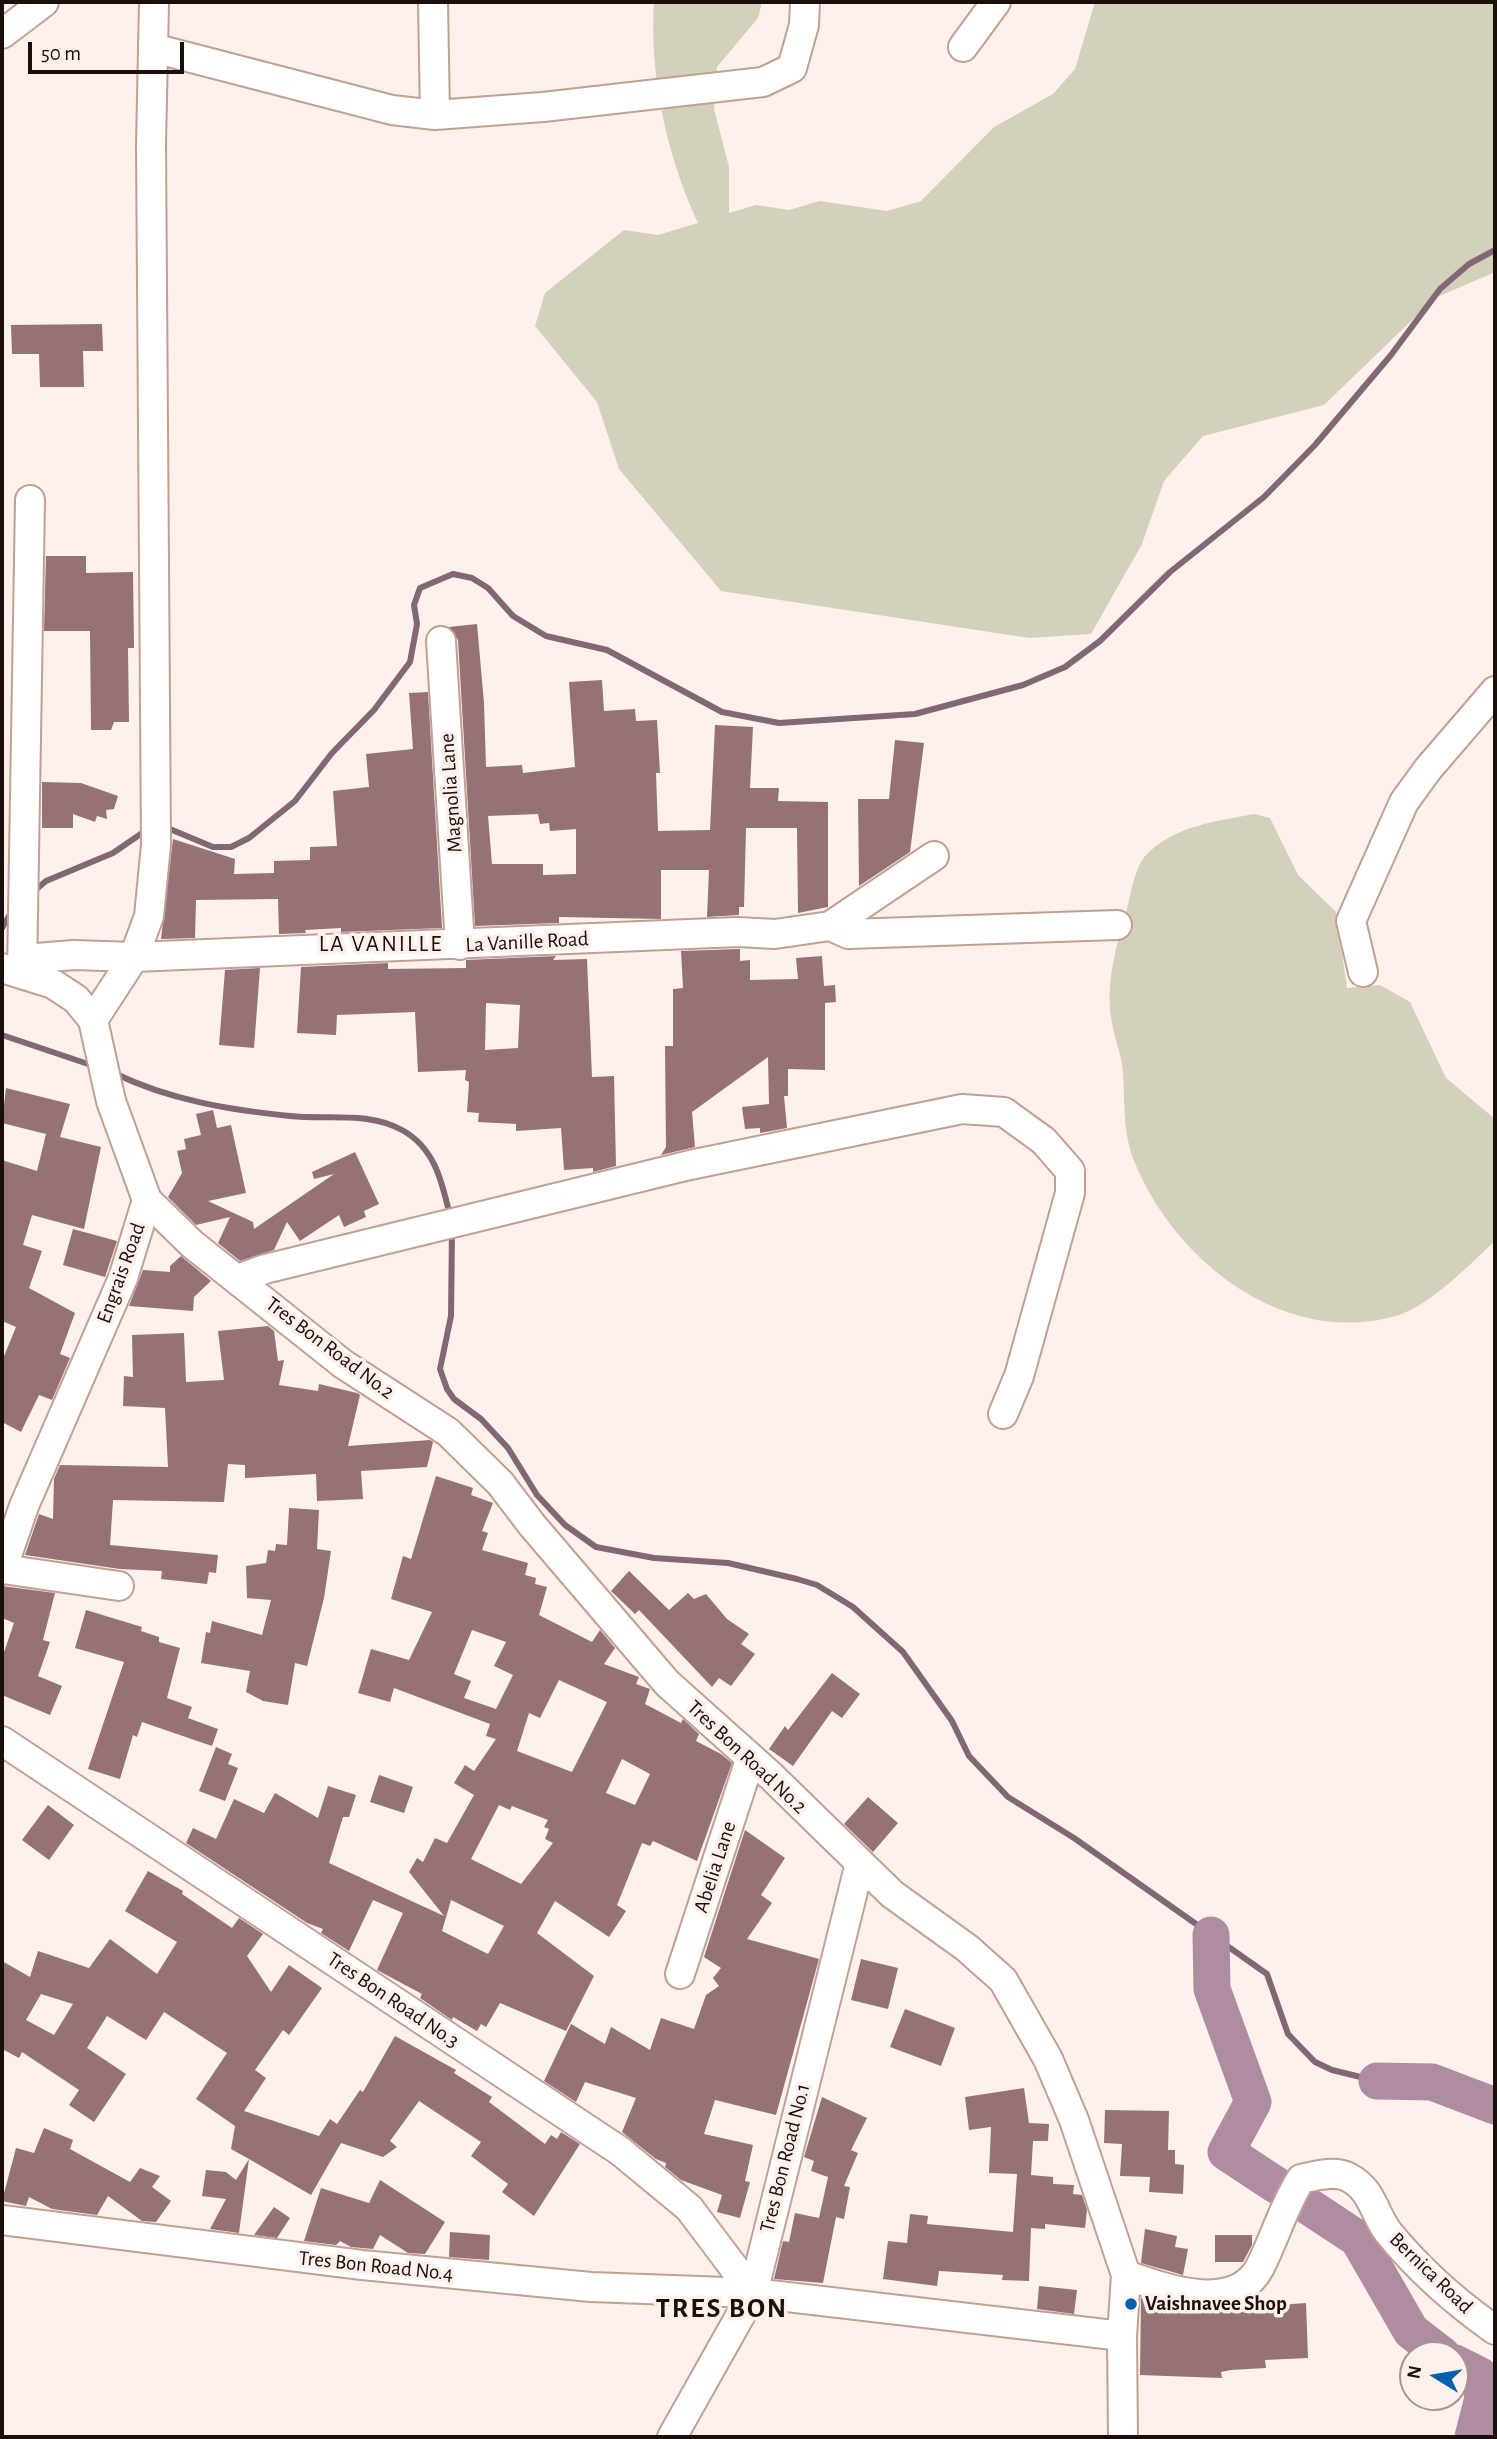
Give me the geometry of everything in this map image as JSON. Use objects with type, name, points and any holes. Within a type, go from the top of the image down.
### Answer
[{"type":"street","points":[[2,34],[44,2]]},
{"type":"street","points":[[30,500],[12,971],[53,984],[76,999],[96,1030],[134,957],[149,916],[156,845],[150,145],[154,2]]},
{"type":"street","points":[[433,2],[435,115]]},
{"type":"street","points":[[153,48],[392,110],[435,115],[543,107],[763,82],[792,68],[804,25],[804,2]]},
{"type":"street","points":[[963,47],[996,2]]},
{"type":"street","name":"Magnolia Lane","points":[[441,641],[460,945]]},
{"type":"street","points":[[1363,972],[1350,920],[1404,802],[1428,769],[1495,691]]},
{"type":"street","name":"La Vanille Road","points":[[12,971],[36,958],[74,955],[134,957],[738,932],[775,934],[830,926],[934,856]]},
{"type":"street","name":"La Vanille Road","points":[[830,926],[848,934],[1117,925]]},
{"type":"street","name":"Engrais Road","points":[[2,1569],[24,1506],[123,1278],[147,1200],[103,1075],[96,1030]]},
{"type":"street","points":[[238,1279],[265,1269],[690,1165],[962,1109],[1004,1111],[1044,1141],[1070,1171],[1070,1193],[1019,1376],[1003,1414]]},
{"type":"street","name":"Tres Bon Road No.2","points":[[147,1200],[192,1244],[344,1364],[448,1432],[500,1483],[652,1667],[750,1760],[771,1776],[892,1894],[967,1948],[1003,1979],[1048,2059],[1074,2120],[1126,2275],[1122,2336],[1124,2437]]},
{"type":"street","points":[[2,1569],[119,1586]]},
{"type":"street","name":"Tres Bon Road No.3","points":[[2,1741],[620,2151],[689,2208],[752,2293]]},
{"type":"street","name":"Abelia Lane","points":[[680,1974],[750,1760]]},
{"type":"street","name":"Tres Bon Road No.1","points":[[672,2437],[752,2293],[860,1863]]},
{"type":"street","name":"Bernica Road","points":[[1126,2275],[1174,2291],[1205,2295],[1234,2291],[1259,2270],[1286,2202],[1301,2179],[1322,2174],[1346,2176],[1368,2191],[1386,2229],[1420,2267],[1459,2305],[1495,2330]]},
{"type":"street","name":"Tres Bon Road No.4","points":[[2,2220],[340,2262],[550,2283],[752,2293],[1122,2336]]},
{"type":"shaded area","points":[[654,2],[762,2],[758,18],[717,67],[714,109],[729,167],[729,213],[756,205],[789,210],[820,201],[887,211],[921,201],[994,127],[1053,94],[1075,69],[1095,2],[1495,2],[1495,272],[1435,298],[1324,405],[1203,436],[1164,481],[1142,544],[1091,634],[1029,638],[721,591],[619,469],[597,402],[535,326],[545,293],[624,230],[658,235],[698,223],[677,171],[663,115],[654,58]]},
{"type":"shaded area","points":[[1254,814],[1270,818],[1298,875],[1336,912],[1347,988],[1380,985],[1410,1002],[1446,1078],[1495,1119],[1495,1241],[1437,1293],[1412,1310],[1399,1315],[1357,1322],[1316,1320],[1277,1308],[1240,1289],[1207,1264],[1178,1234],[1154,1200],[1131,1151],[1126,1126],[1122,1064],[1112,1023],[1110,991],[1116,951],[1136,874],[1147,854],[1171,837],[1197,826]]},
{"type":"building","points":[[102,324],[103,351],[83,351],[84,387],[40,387],[39,354],[12,354],[11,325]]},
{"type":"building","points":[[46,556],[86,556],[86,573],[133,572],[134,648],[128,648],[129,722],[114,722],[111,730],[91,730],[90,631],[44,631]]},
{"type":"building","points":[[477,624],[486,767],[522,765],[523,773],[575,767],[569,682],[602,680],[604,711],[635,709],[636,721],[657,720],[660,773],[656,773],[658,831],[710,830],[715,725],[753,727],[750,788],[779,788],[778,801],[828,802],[828,907],[798,913],[797,828],[746,828],[744,907],[739,907],[739,915],[707,917],[709,870],[661,870],[661,919],[559,917],[559,923],[475,926],[458,640],[449,627]],"holes":[[[538,814],[540,824],[549,823],[550,831],[576,829],[576,874],[543,875],[543,864],[492,864],[488,816]]]},
{"type":"building","points":[[428,692],[442,928],[341,932],[341,928],[279,934],[278,899],[196,900],[195,938],[161,939],[173,839],[235,859],[234,874],[274,873],[274,861],[310,860],[310,847],[337,846],[333,791],[369,787],[366,754],[413,749],[409,693]]},
{"type":"building","points":[[895,740],[924,743],[910,852],[859,886],[858,799],[889,799]]},
{"type":"building","points":[[42,782],[81,783],[118,796],[114,809],[106,810],[107,819],[97,816],[95,822],[73,814],[73,828],[42,828]]},
{"type":"building","points":[[740,949],[740,961],[750,960],[750,980],[798,979],[796,958],[822,956],[824,986],[835,985],[836,1002],[825,1003],[825,1070],[788,1069],[788,1096],[784,1096],[787,1128],[760,1133],[760,1128],[745,1129],[742,1107],[769,1104],[768,1057],[692,1112],[695,1147],[661,1155],[666,1147],[665,1046],[673,1046],[673,989],[683,988],[681,951]]},
{"type":"building","points":[[556,956],[553,960],[587,959],[592,1077],[614,1076],[616,1166],[593,1172],[593,1168],[564,1170],[561,1128],[516,1131],[516,1124],[478,1122],[479,1113],[467,1112],[469,1082],[465,1080],[466,1070],[418,1072],[415,1012],[337,1015],[336,1035],[297,1033],[301,967],[388,963],[388,969],[466,968],[466,960]],"holes":[[[486,1003],[520,1005],[518,1048],[485,1050]]]},
{"type":"building","points":[[260,968],[254,1048],[219,1045],[225,970]]},
{"type":"building","points":[[6,1088],[70,1104],[60,1137],[101,1147],[84,1229],[32,1215],[23,1245],[42,1251],[29,1288],[75,1313],[60,1354],[70,1358],[52,1400],[39,1395],[21,1432],[2,1422],[2,1361],[16,1327],[2,1321],[2,1160],[37,1171],[46,1134],[2,1123]]},
{"type":"building","points":[[213,1110],[217,1128],[231,1125],[246,1193],[208,1201],[253,1222],[254,1229],[334,1174],[314,1179],[312,1172],[355,1152],[379,1204],[364,1211],[366,1217],[344,1227],[339,1215],[300,1241],[287,1222],[274,1250],[240,1261],[218,1243],[230,1217],[196,1225],[168,1197],[182,1173],[177,1151],[186,1149],[184,1139],[201,1135],[196,1114]]},
{"type":"building","points":[[73,1229],[117,1241],[105,1277],[63,1265]]},
{"type":"building","points":[[181,1256],[211,1281],[194,1297],[193,1311],[129,1306],[143,1270],[170,1272],[170,1266]]},
{"type":"building","points":[[268,1326],[274,1331],[278,1361],[284,1360],[279,1385],[318,1391],[319,1384],[357,1393],[360,1395],[348,1446],[430,1440],[433,1442],[427,1467],[361,1471],[363,1499],[317,1501],[316,1474],[245,1478],[245,1465],[228,1464],[224,1502],[113,1500],[110,1545],[218,1555],[216,1573],[209,1572],[207,1584],[161,1579],[162,1571],[120,1569],[25,1555],[39,1514],[53,1519],[54,1479],[60,1465],[168,1467],[165,1408],[123,1406],[124,1376],[133,1377],[132,1335],[184,1333],[186,1382],[224,1380],[218,1331]]},
{"type":"building","points":[[436,1476],[473,1488],[471,1495],[493,1503],[482,1531],[488,1533],[482,1550],[528,1563],[525,1575],[536,1578],[535,1584],[547,1587],[539,1615],[592,1642],[600,1630],[615,1648],[604,1664],[639,1677],[636,1684],[650,1689],[645,1704],[681,1723],[683,1719],[699,1734],[696,1741],[732,1763],[697,1861],[653,1841],[650,1846],[642,1843],[617,1905],[626,1911],[609,1937],[555,1901],[537,1933],[594,1976],[566,2031],[500,2003],[486,2027],[481,2024],[477,2031],[453,2017],[452,2020],[420,1998],[422,1994],[377,1970],[403,1913],[373,1900],[349,1951],[321,1933],[323,1929],[307,1923],[186,1843],[193,1828],[216,1839],[234,1799],[264,1813],[275,1793],[318,1818],[328,1786],[356,1795],[349,1817],[343,1817],[329,1863],[444,1916],[409,1872],[417,1858],[423,1862],[435,1838],[447,1843],[474,1795],[454,1783],[465,1765],[474,1771],[496,1739],[486,1736],[490,1724],[394,1688],[390,1702],[358,1693],[371,1649],[409,1660],[432,1612],[391,1599],[403,1556],[411,1559]],"holes":[[[472,1630],[506,1642],[494,1666],[513,1675],[496,1709],[464,1698],[471,1681],[454,1674]],[[559,1680],[607,1702],[572,1772],[517,1751],[529,1713],[540,1718]],[[622,1759],[650,1774],[635,1805],[606,1793]],[[499,1805],[510,1810],[512,1806],[548,1820],[544,1827],[549,1829],[545,1839],[553,1843],[521,1884],[471,1859]],[[451,1900],[504,1926],[488,1954],[442,1931]]]},
{"type":"building","points":[[289,1508],[319,1510],[317,1549],[331,1551],[324,1598],[307,1666],[295,1663],[288,1705],[263,1701],[246,1692],[250,1671],[201,1663],[206,1632],[210,1633],[212,1621],[262,1635],[271,1600],[247,1598],[246,1566],[266,1563],[268,1550],[275,1551],[276,1544],[287,1545]]},
{"type":"building","points":[[629,1571],[669,1610],[688,1593],[694,1599],[706,1594],[727,1619],[749,1634],[741,1644],[755,1654],[731,1686],[719,1678],[712,1687],[639,1610],[635,1614],[611,1591]]},
{"type":"building","points":[[2,1586],[55,1593],[43,1640],[50,1642],[38,1676],[62,1686],[50,1715],[2,1695],[2,1658],[14,1623],[2,1618]]},
{"type":"building","points":[[86,1610],[142,1627],[141,1631],[159,1637],[159,1642],[180,1648],[167,1698],[192,1707],[188,1718],[218,1729],[212,1746],[142,1722],[137,1737],[133,1735],[120,1779],[88,1769],[124,1662],[75,1648]]},
{"type":"building","points":[[832,1673],[860,1694],[842,1718],[832,1711],[793,1766],[769,1749],[785,1726],[788,1730]]},
{"type":"building","points":[[216,1747],[232,1754],[228,1764],[238,1768],[225,1801],[199,1791]]},
{"type":"building","points":[[379,1775],[413,1787],[404,1813],[370,1802]]},
{"type":"building","points":[[868,1797],[898,1823],[873,1852],[844,1824]]},
{"type":"building","points":[[48,1805],[74,1825],[49,1860],[22,1840]]},
{"type":"building","points":[[745,1830],[785,1858],[761,1895],[772,1903],[747,1939],[819,1959],[776,2115],[715,2100],[704,2134],[753,2145],[745,2181],[750,2182],[740,2218],[717,2212],[722,2195],[681,2180],[665,2167],[666,2163],[656,2159],[622,2132],[636,2098],[585,2082],[576,2102],[544,2081],[571,2024],[605,2044],[611,2027],[650,2050],[661,2018],[694,2029],[706,1995],[719,1986],[713,1978],[721,1968],[704,1957]]},
{"type":"building","points":[[148,1871],[183,1891],[182,1894],[232,1928],[239,1918],[263,1934],[247,1956],[271,1992],[289,1965],[322,1988],[289,2035],[283,2030],[255,2070],[266,2078],[244,2111],[319,2136],[330,2119],[337,2124],[360,2090],[363,2092],[395,2036],[456,2070],[454,2073],[492,2097],[489,2102],[545,2144],[551,2135],[557,2139],[561,2132],[580,2144],[534,2216],[502,2192],[508,2184],[471,2156],[481,2142],[419,2101],[390,2141],[397,2147],[383,2157],[341,2143],[311,2195],[231,2149],[235,2126],[196,2099],[227,2053],[164,2012],[146,2040],[107,2016],[87,2048],[126,2074],[94,2122],[69,2105],[79,2090],[22,2052],[19,2058],[2,2049],[2,1961],[30,1977],[38,1951],[89,1968],[110,1939],[157,1974],[177,1942],[125,1911]],"holes":[[[41,1994],[73,2004],[54,2035],[26,2020]]]},
{"type":"building","points":[[861,1959],[898,1968],[888,2009],[851,2000]]},
{"type":"building","points":[[905,2009],[955,2028],[941,2066],[890,2047]]},
{"type":"building","points":[[1024,2088],[1029,2123],[1049,2124],[1048,2141],[1033,2141],[1031,2175],[1053,2177],[1053,2184],[1074,2185],[1073,2194],[1082,2195],[1087,2210],[1085,2228],[1045,2224],[1045,2229],[1031,2228],[1029,2281],[1002,2280],[1003,2275],[939,2271],[937,2286],[883,2279],[888,2241],[907,2243],[910,2214],[928,2216],[927,2224],[1013,2232],[1017,2174],[989,2173],[991,2127],[969,2130],[965,2097]]},
{"type":"building","points":[[822,2097],[867,2118],[851,2150],[858,2153],[844,2186],[850,2187],[844,2219],[836,2217],[823,2283],[774,2279],[783,2241],[789,2242],[795,2213],[819,2218],[828,2177],[811,2171],[814,2161],[804,2157]]},
{"type":"building","points":[[1105,2110],[1169,2111],[1168,2150],[1175,2150],[1175,2164],[1184,2165],[1183,2194],[1149,2192],[1150,2177],[1120,2176],[1122,2144],[1104,2143]]},
{"type":"building","points":[[44,2128],[73,2140],[70,2149],[130,2182],[140,2168],[160,2176],[152,2187],[171,2201],[156,2222],[142,2221],[108,2196],[97,2215],[52,2209],[29,2197],[26,2206],[2,2201],[16,2148],[34,2153]]},
{"type":"building","points":[[249,2159],[239,2233],[210,2229],[226,2199],[202,2196],[206,2170],[226,2172],[236,2180]]},
{"type":"building","points":[[380,2180],[445,2222],[425,2254],[408,2253],[380,2235],[373,2249],[351,2247],[340,2241],[336,2245],[304,2241],[321,2188],[369,2203]]},
{"type":"building","points":[[274,2207],[290,2218],[277,2238],[254,2235]]},
{"type":"building","points":[[1145,2229],[1177,2236],[1175,2247],[1188,2249],[1183,2275],[1141,2263]]},
{"type":"building","points":[[450,2232],[490,2235],[489,2260],[449,2257]]},
{"type":"building","points":[[1215,2235],[1252,2235],[1252,2245],[1243,2262],[1215,2262]]},
{"type":"building","points":[[1039,2286],[1077,2290],[1074,2314],[1037,2309]]},
{"type":"building","points":[[1141,2298],[1198,2311],[1306,2303],[1308,2358],[1265,2360],[1266,2368],[1221,2372],[1222,2378],[1140,2375]]},
{"type":"waterway","points":[[165,827],[213,847],[231,847],[249,838],[295,801],[332,753],[374,710],[410,662],[417,624],[414,605],[420,588],[453,574],[472,578],[488,588],[513,616],[546,636],[607,650],[722,712],[779,723],[915,714],[1023,685],[1065,667],[1100,641],[1170,572],[1264,497],[1315,445],[1391,355],[1440,289],[1469,264],[1495,250]]},
{"type":"waterway","points":[[33,892],[46,881],[113,853],[148,829]]},
{"type":"waterway","points":[[2,928],[12,911]]},
{"type":"waterway","points":[[2,1035],[94,1066]]},
{"type":"waterway","points":[[114,1073],[178,1097],[222,1107],[290,1116],[361,1118],[389,1124],[413,1137],[430,1156],[440,1179],[450,1216]]},
{"type":"waterway","points":[[452,1230],[451,1316],[440,1369],[447,1389],[454,1399],[481,1419],[508,1448],[537,1495],[565,1525],[596,1547],[654,1558],[728,1563],[797,1579],[817,1585],[853,1607],[903,1652],[952,1721],[969,1756],[1008,1797],[1074,1838],[1267,1974],[1288,2034],[1315,2062],[1332,2070],[1377,2081]]},
{"type":"waterway","points":[[1211,1935],[1212,1989],[1253,2102],[1226,2152],[1276,2185]]},
{"type":"waterway","points":[[1377,2081],[1432,2082],[1495,2106]]},
{"type":"waterway","points":[[1305,2204],[1358,2239],[1411,2331],[1424,2341]]},
{"type":"waterway","points":[[1469,2370],[1479,2375],[1483,2398],[1473,2437]]},
{"type":"place","name":"Vaishnavee Shop","points":[[1131,2304]]},
{"type":"district","name":"LA VANILLE","points":[[381,944]]},
{"type":"district","name":"TRES BON","points":[[722,2309]]}]
